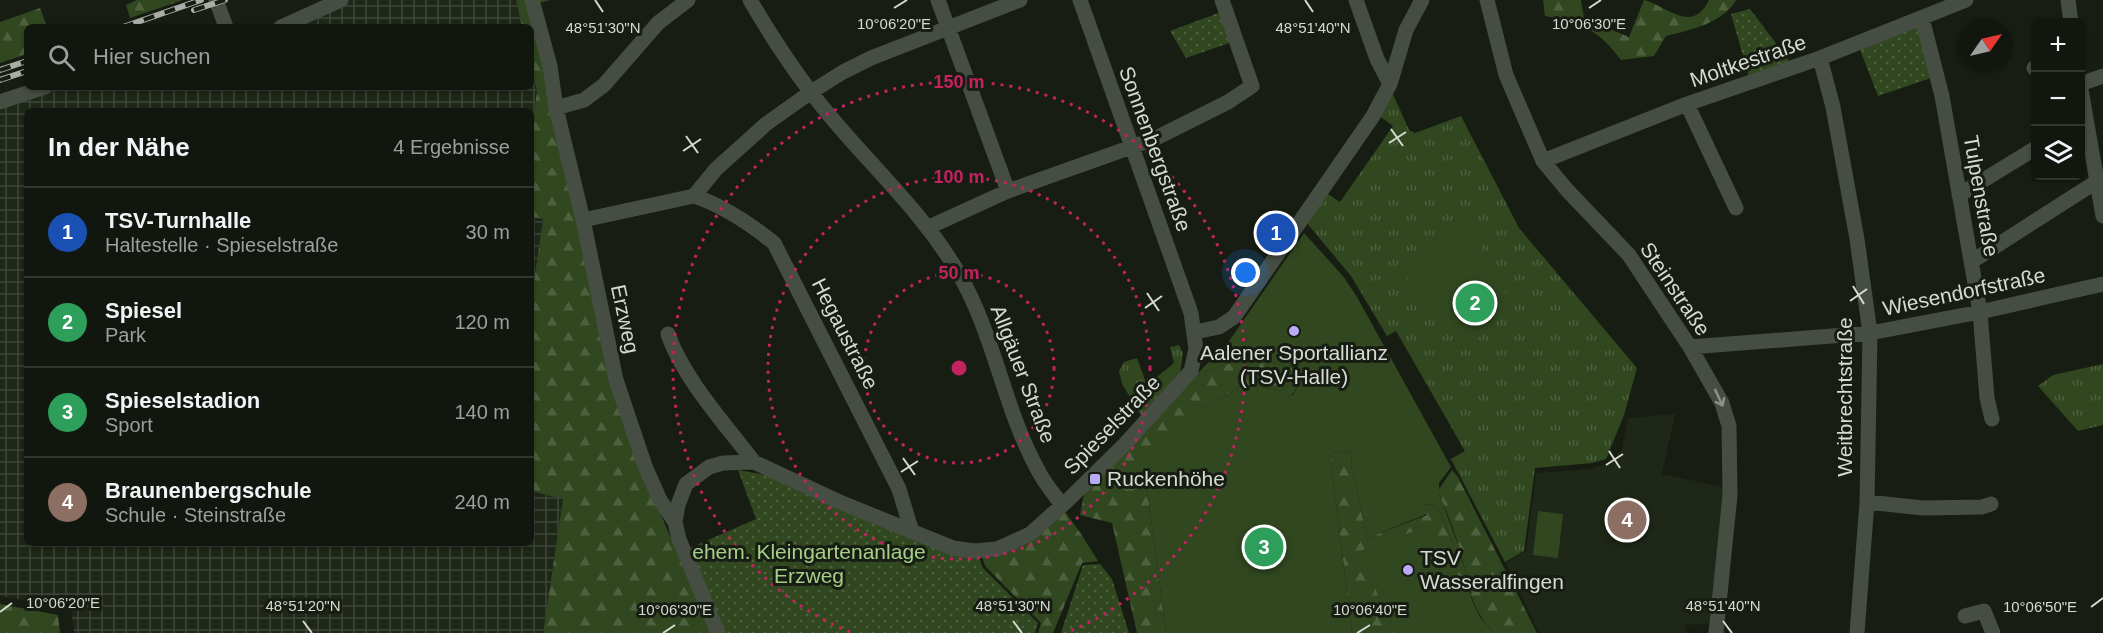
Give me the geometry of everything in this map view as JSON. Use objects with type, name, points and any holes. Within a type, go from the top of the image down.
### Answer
[{"type":"street","points":[[216,0],[225,24]]},
{"type":"street","points":[[288,24],[341,0]]},
{"type":"street","name":"Erzweg","points":[[532,0],[550,66],[556,108],[624,408],[660,500],[675,522],[679,539],[718,633]]},
{"type":"street","points":[[556,108],[584,99],[604,85],[658,23],[688,0]]},
{"type":"street","name":"Allgäuer Straße","points":[[750,0],[810,92],[929,227],[960,275],[978,313],[1027,447],[1039,473],[1062,505]]},
{"type":"street","points":[[938,0],[1008,191]]},
{"type":"street","points":[[583,220],[694,196],[716,169],[766,124],[810,92],[871,58],[1020,0]]},
{"type":"street","name":"Sonnenbergstraße","points":[[1080,0],[1191,313],[1195,332]]},
{"type":"street","points":[[929,227],[1008,191],[1132,148],[1228,102],[1252,86],[1222,0]]},
{"type":"street","points":[[1356,0],[1377,59],[1390,84]]},
{"type":"street","points":[[1195,332],[1218,327],[1234,317],[1373,116],[1390,84],[1406,30],[1422,0]]},
{"type":"street","name":"Steinstraße","points":[[1487,0],[1506,75],[1543,161],[1566,190],[1629,255],[1690,347],[1722,403],[1729,426],[1730,495],[1716,633]]},
{"type":"street","name":"Moltkestraße","points":[[1543,161],[1687,104],[1820,58],[1922,18],[1949,3],[1966,0]]},
{"type":"street","points":[[2068,0],[2070,18]]},
{"type":"street","name":"Tulpenstraße","points":[[1922,18],[1942,96],[1980,312],[1987,398],[1992,419]]},
{"type":"street","name":"Weitbrechtstraße","points":[[1820,58],[1833,107],[1857,239],[1870,333],[1867,502],[1857,633]]},
{"type":"street","points":[[2085,82],[2103,76]]},
{"type":"street","points":[[0,102],[36,90]]},
{"type":"street","points":[[1687,104],[1736,208]]},
{"type":"street","points":[[2084,126],[2102,208]]},
{"type":"street","points":[[1959,195],[2031,151]]},
{"type":"street","points":[[1971,262],[2096,182]]},
{"type":"street","name":"Hegaustraße","points":[[694,196],[718,204],[774,243],[899,489],[912,532]]},
{"type":"street","name":"Wiesendorfstraße","points":[[1690,347],[1870,333],[1980,312],[2103,284]]},
{"type":"street","name":"Spieselstraße","points":[[675,522],[686,484],[709,467],[723,463],[754,462],[842,503],[953,548],[974,551],[997,549],[1030,534],[1125,444],[1191,371],[1196,349],[1195,332]]},
{"type":"street","points":[[668,334],[673,349],[697,386],[754,462]]},
{"type":"street","points":[[1867,502],[1923,508],[1982,507],[1990,504]]},
{"type":"street","points":[[1965,616],[1984,611],[1993,633]]},
{"type":"shaded area","points":[[348,0],[516,0],[521,24],[294,24]]},
{"type":"shaded area","points":[[534,79],[537,92],[534,112],[534,108],[24,108],[24,546],[534,546],[534,492],[563,498],[543,633],[74,633],[71,608],[0,596],[0,105],[42,90],[534,90]]},
{"type":"shaded area","points":[[534,218],[543,219],[534,281]]},
{"type":"shaded area","points":[[1675,414],[1662,474],[1728,488],[1713,623],[1686,625],[1685,633],[1541,633],[1506,563],[1526,551],[1536,473],[1590,469],[1611,463],[1622,449],[1628,418]]},
{"type":"green space","points":[[137,0],[183,0],[130,18],[126,5]]},
{"type":"green space","points":[[516,0],[550,0],[533,5],[641,469],[712,633],[543,633],[563,499],[534,492],[534,281],[543,219],[534,218],[534,112],[537,92],[534,79],[534,24],[521,24]]},
{"type":"green space","points":[[1543,0],[1581,0],[1584,18],[1629,37],[1644,0],[1687,17],[1695,16],[1709,0],[1736,0],[1715,20],[1666,36],[1654,56],[1621,60],[1597,34],[1569,21],[1545,16]]},
{"type":"green space","points":[[40,8],[46,24],[24,24],[24,55],[0,63],[0,22]]},
{"type":"green space","points":[[1750,9],[1791,63],[1749,77],[1731,14]]},
{"type":"green space","points":[[1221,12],[1232,42],[1186,58],[1170,31]]},
{"type":"green space","points":[[1920,22],[1934,77],[1878,96],[1859,47]]},
{"type":"green space","points":[[1392,92],[1409,130],[1415,133],[1461,116],[1519,228],[1637,368],[1624,415],[1606,459],[1592,463],[1535,468],[1524,551],[1505,562],[1451,459],[1465,451],[1396,331],[1387,336],[1351,276],[1306,222],[1325,192],[1340,202],[1393,126],[1378,115]]},
{"type":"green space","points":[[1466,219],[1513,307],[1474,342],[1443,324],[1402,271]]},
{"type":"green space","points":[[1304,233],[1343,276],[1357,297],[1451,467],[1439,483],[1439,494],[1459,547],[1472,600],[1480,617],[1494,633],[1410,633],[1385,615],[1362,550],[1431,525],[1454,589],[1464,587],[1451,538],[1437,505],[1424,504],[1427,514],[1367,538],[1351,464],[1352,451],[1330,453],[1352,633],[1166,633],[1145,472],[1157,448],[1197,412],[1240,387],[1259,386],[1292,396],[1306,373],[1255,356],[1198,373],[1227,344]]},
{"type":"green space","points":[[1179,345],[1183,353],[1180,374],[1142,417],[1122,384],[1119,371],[1124,362],[1137,358],[1147,385],[1174,363],[1170,347]]},
{"type":"green space","points":[[1255,356],[1307,373],[1291,396],[1259,386],[1240,387],[1197,412],[1145,472],[1166,633],[1137,633],[1112,523],[1080,515],[1084,494],[1198,373]]},
{"type":"green space","points":[[2103,364],[2103,425],[2078,431],[2038,386],[2053,375]]},
{"type":"green space","points":[[1352,451],[1351,464],[1367,538],[1427,515],[1424,504],[1437,505],[1451,538],[1465,587],[1455,590],[1410,633],[1352,633],[1330,453]]},
{"type":"green space","name":"ehem. Kleingartenanlage Erzweg","points":[[738,470],[782,478],[978,556],[983,568],[1038,623],[1035,633],[725,633],[690,548],[756,519]]},
{"type":"green space","points":[[1452,470],[1458,477],[1537,633],[1494,633],[1478,612],[1470,592],[1455,534],[1439,494],[1439,489]]},
{"type":"green space","points":[[1064,510],[1098,561],[1082,563],[1053,633],[1038,633],[1041,623],[986,567],[982,557]]},
{"type":"green space","points":[[1538,511],[1563,514],[1558,558],[1533,555]]},
{"type":"green space","points":[[1100,564],[1112,579],[1129,633],[1061,633],[1083,565]]},
{"type":"green space","points":[[0,604],[58,615],[60,633],[0,633]]},
{"type":"railway","points":[[132,24],[201,0]]},
{"type":"railway","points":[[194,10],[225,0]]},
{"type":"railway","points":[[0,70],[24,62]]},
{"type":"railway","points":[[0,80],[24,72]]},
{"type":"place","name":"TSV-Turnhalle","points":[[1276,233]]},
{"type":"place","name":"Spiesel","points":[[1475,303]]},
{"type":"place","name":"Aalener Sportallianz (TSV-Halle)","points":[[1294,331]]},
{"type":"place","name":"Ruckenhöhe","points":[[1095,479]]},
{"type":"place","name":"Braunenbergschule","points":[[1627,520]]},
{"type":"place","name":"Spieselstadion","points":[[1264,547]]},
{"type":"place","name":"TSV Wasseralfingen","points":[[1408,570]]}]
